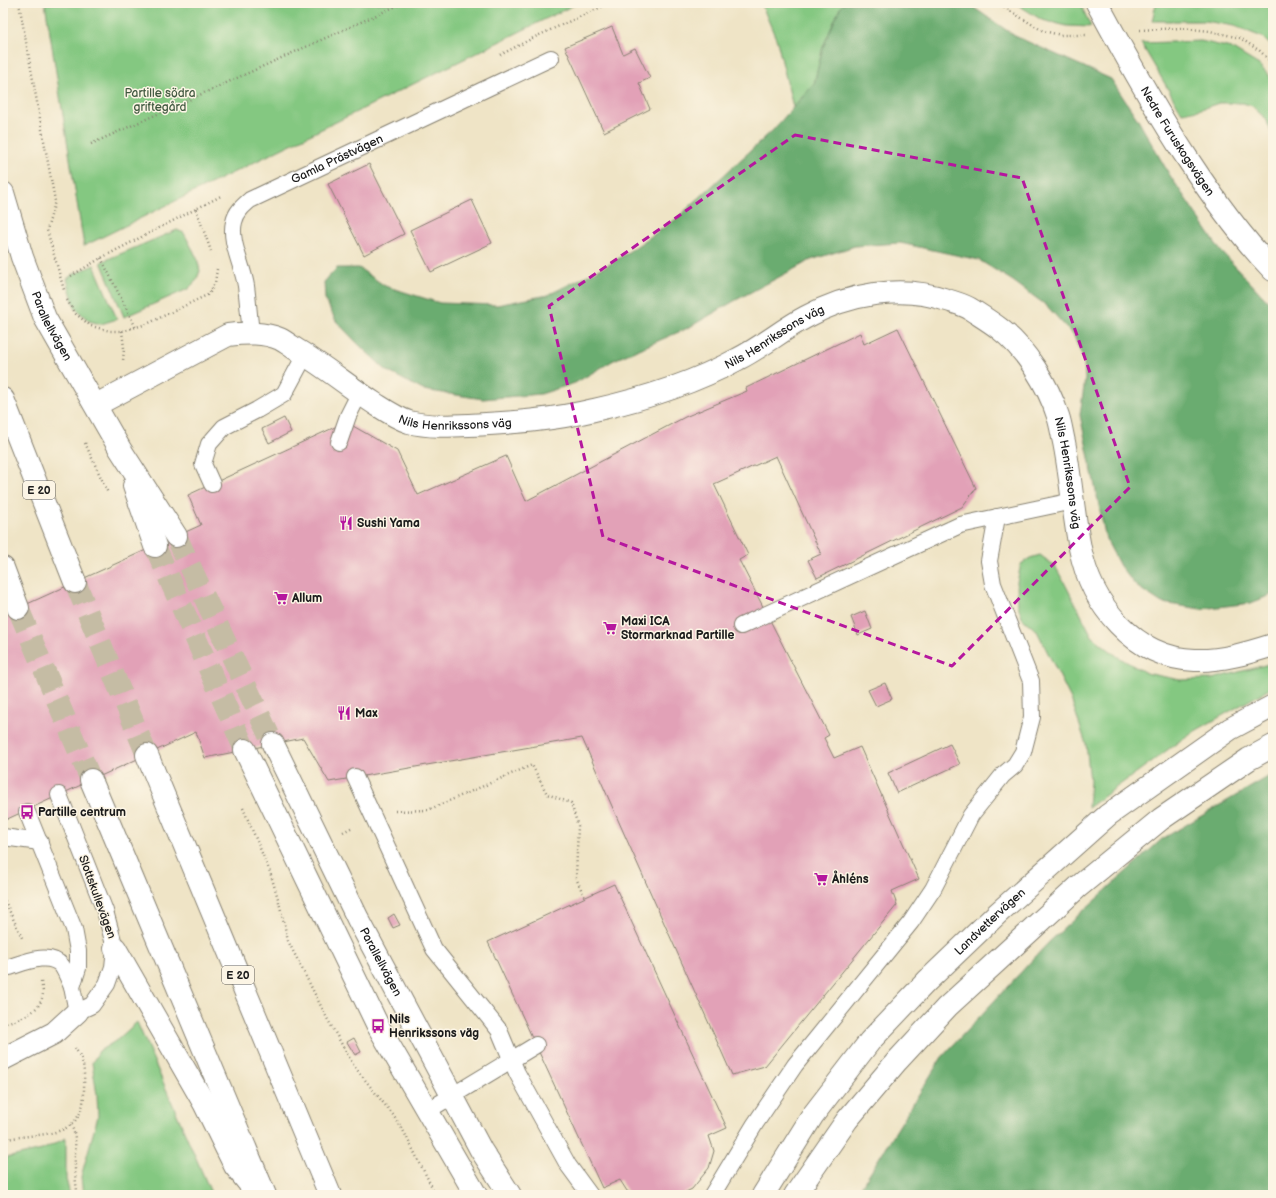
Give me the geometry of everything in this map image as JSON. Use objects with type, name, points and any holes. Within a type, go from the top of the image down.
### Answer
[{"type":"main road","name":"Nedre Furuskogsvägen","points":[[1098,3],[1124,54],[1162,121],[1192,167],[1237,229],[1273,270]]},
{"type":"main road","name":"Parallellvägen","points":[[3,193],[22,257],[46,318],[120,449],[176,536]]},
{"type":"main road","name":"Nils Henrikssons väg","points":[[96,405],[228,335],[250,332],[279,338],[359,394],[396,417],[410,422],[446,426],[495,424],[548,419],[593,411],[695,380],[740,358],[806,317],[835,303],[867,295],[900,292],[936,296],[968,307],[1002,330],[1023,352],[1043,382],[1058,417],[1066,455],[1080,551],[1089,579],[1104,608],[1126,632],[1149,648],[1173,656],[1194,660],[1246,654],[1273,645]]},
{"type":"main road","name":"E 20","points":[[3,398],[75,582]]},
{"type":"main road","name":"Parallellvägen","points":[[120,449],[155,546]]},
{"type":"main road","points":[[3,568],[18,608]]},
{"type":"main road","name":"Landvettervägen","points":[[762,1195],[813,1115],[870,1041],[927,981],[998,913],[1108,815],[1230,729],[1273,706]]},
{"type":"main road","name":"Parallellvägen","points":[[273,744],[358,919],[481,1150],[510,1195]]},
{"type":"main road","points":[[795,1195],[847,1120],[897,1061],[947,1007],[1078,887],[1161,819],[1249,759],[1273,746]]},
{"type":"main road","points":[[245,750],[378,1026],[476,1195]]},
{"type":"main road","name":"E 20","points":[[147,755],[330,1195]]},
{"type":"main road","points":[[91,780],[265,1195]]},
{"type":"main road","points":[[115,948],[204,1103],[235,1166],[258,1195]]},
{"type":"main road","name":"Slottskullevägen","points":[[3,1059],[54,1033],[77,1012]]},
{"type":"lane","name":"Gamla Prästvägen","points":[[250,332],[246,285],[234,243],[233,224],[235,216],[242,207],[250,200],[551,58]]},
{"type":"lane","points":[[212,484],[203,464],[209,444],[224,427],[284,394],[305,355]]},
{"type":"lane","points":[[339,442],[348,416],[359,394]]},
{"type":"lane","points":[[741,626],[960,525],[1073,501]]},
{"type":"lane","points":[[712,1195],[755,1124],[795,1065],[911,922],[933,889],[971,815],[1003,775],[1015,765],[1023,752],[1030,728],[1032,711],[1031,681],[993,584],[989,562],[997,517]]},
{"type":"lane","points":[[355,777],[434,949],[499,1030],[517,1073],[568,1165],[590,1195]]},
{"type":"lane","name":"Slottskullevägen","points":[[58,795],[105,911],[115,948],[113,967],[107,984],[92,1005],[77,1012]]},
{"type":"lane","points":[[24,814],[40,842],[74,929],[78,951],[78,968],[72,987]]},
{"type":"lane","points":[[3,837],[40,842]]},
{"type":"lane","points":[[10,967],[35,960],[48,959],[57,962],[62,967],[72,987],[77,1012]]},
{"type":"lane","points":[[427,1110],[536,1045]]},
{"type":"path","points":[[19,3],[55,201],[47,230],[66,298],[76,314],[91,326],[110,331],[122,331],[147,324],[209,294],[215,283],[217,270],[215,263]]},
{"type":"path","points":[[92,144],[403,3]]},
{"type":"path","points":[[997,3],[1043,31],[1061,35],[1092,34]]},
{"type":"path","points":[[1138,30],[1181,28],[1210,31],[1240,38],[1260,51],[1273,64]]},
{"type":"path","points":[[196,209],[213,256]]},
{"type":"path","points":[[71,276],[101,258],[136,328]]},
{"type":"path","points":[[321,844],[373,817],[390,811],[428,810],[532,765],[547,794],[571,803],[578,826],[576,878],[585,898]]},
{"type":"path","points":[[242,806],[270,872],[288,940],[318,1000],[354,1066],[394,1114],[436,1195]]},
{"type":"path","points":[[270,872],[296,857]]},
{"type":"path","points":[[3,897],[24,941],[35,960],[41,978],[43,993],[40,1003],[32,1012],[3,1024]]},
{"type":"path","points":[[3,1140],[13,1137],[50,1134],[64,1130],[71,1125],[79,1114],[84,1099],[82,1060],[74,1047]]},
{"type":"path","points":[[71,1125],[74,1130],[75,1167],[78,1195]]},
{"type":"highlighted area","points":[[795,135],[1022,178],[1130,487],[952,666],[603,537],[549,306]]},
{"type":"green space","name":"Partille södra griftegård","points":[[45,3],[578,3],[84,246]]},
{"type":"green space","points":[[761,3],[845,3],[840,8],[823,47],[814,84],[793,107],[777,41]]},
{"type":"green space","points":[[845,3],[967,3],[1015,36],[1111,79],[1138,120],[1169,174],[1220,250],[1273,307],[1273,594],[1251,603],[1201,609],[1162,603],[1136,586],[1120,566],[1106,539],[1080,415],[1085,379],[1084,361],[1074,336],[1047,306],[1013,281],[979,260],[900,243],[855,246],[811,260],[736,300],[688,328],[614,360],[575,383],[541,394],[483,399],[423,390],[387,371],[336,321],[325,299],[324,282],[337,268],[359,268],[385,286],[440,303],[497,305],[548,295],[612,263],[675,220],[773,130],[814,84],[823,47],[840,8]]},
{"type":"green space","points":[[1015,3],[1080,3],[1091,27],[1067,26],[1042,20]]},
{"type":"green space","points":[[1273,3],[1273,48],[1262,37],[1234,26],[1205,21],[1152,21],[1156,4]]},
{"type":"green space","points":[[1201,41],[1231,48],[1259,65],[1273,80],[1273,137],[1266,119],[1252,106],[1243,103],[1219,103],[1198,110],[1182,113],[1141,43]]},
{"type":"green space","points":[[177,230],[184,233],[197,258],[200,271],[196,281],[188,289],[124,317],[101,262]]},
{"type":"green space","points":[[94,265],[117,319],[101,324],[89,321],[75,308],[67,279],[72,275]]},
{"type":"green space","points":[[1040,555],[1055,566],[1092,636],[1118,657],[1146,673],[1180,680],[1212,679],[1273,663],[1273,687],[1188,735],[1088,808],[1090,781],[1086,744],[1071,699],[1037,631],[1023,619],[1018,606],[1017,582],[1021,564],[1030,558]]},
{"type":"green space","points":[[1273,774],[1273,1195],[856,1195],[942,1057],[1049,942],[1162,839]]},
{"type":"green space","points":[[137,1022],[212,1195],[83,1195],[81,1177],[98,1116],[97,1095],[92,1063],[99,1051],[117,1040]]},
{"type":"green space","points":[[66,1138],[66,1179],[70,1195],[3,1195],[3,1162],[6,1158],[42,1150]]},
{"type":"building","points":[[612,27],[623,54],[635,48],[650,78],[639,83],[650,109],[604,132],[565,47]]},
{"type":"building","points":[[369,164],[404,234],[364,255],[328,184]]},
{"type":"building","points":[[472,200],[492,243],[431,272],[410,230]]},
{"type":"building","points":[[898,328],[976,488],[962,507],[817,578],[808,560],[821,554],[776,456],[714,484],[748,555],[739,560],[829,735],[824,738],[834,758],[860,747],[919,879],[892,891],[897,905],[765,1066],[732,1075],[582,738],[329,782],[303,738],[205,758],[196,732],[3,821],[3,615],[201,525],[188,495],[346,422],[397,451],[418,495],[506,456],[526,501],[685,417],[747,391],[746,388],[860,333],[864,344]]},
{"type":"building","points":[[284,418],[291,432],[269,443],[262,429]]},
{"type":"building","points":[[865,611],[872,629],[858,635],[851,617]]},
{"type":"building","points":[[885,683],[892,699],[876,706],[868,690]]},
{"type":"building","points":[[950,744],[960,764],[897,793],[888,773]]},
{"type":"building","points":[[614,884],[727,1128],[709,1136],[714,1151],[709,1168],[692,1189],[680,1195],[634,1195],[627,1191],[620,1180],[602,1188],[488,942]]},
{"type":"building","points":[[394,914],[400,925],[393,928],[388,918]]},
{"type":"building","points":[[354,1038],[361,1052],[355,1055],[347,1042]]},
{"type":"tunnel","points":[[176,536],[273,744]]},
{"type":"tunnel","points":[[155,546],[245,750]]},
{"type":"tunnel","points":[[75,582],[147,755]]},
{"type":"tunnel","points":[[18,608],[91,780]]},
{"type":"place","name":"Sushi Yama","points":[[346,523]]},
{"type":"place","name":"Allum","points":[[281,598]]},
{"type":"place","name":"Maxi ICA Stormarknad Partille","points":[[610,628]]},
{"type":"place","name":"Max","points":[[344,713]]},
{"type":"place","name":"Partille centrum","points":[[27,812]]},
{"type":"place","name":"Åhléns","points":[[821,879]]},
{"type":"place","name":"Nils Henrikssons väg","points":[[378,1026]]}]
